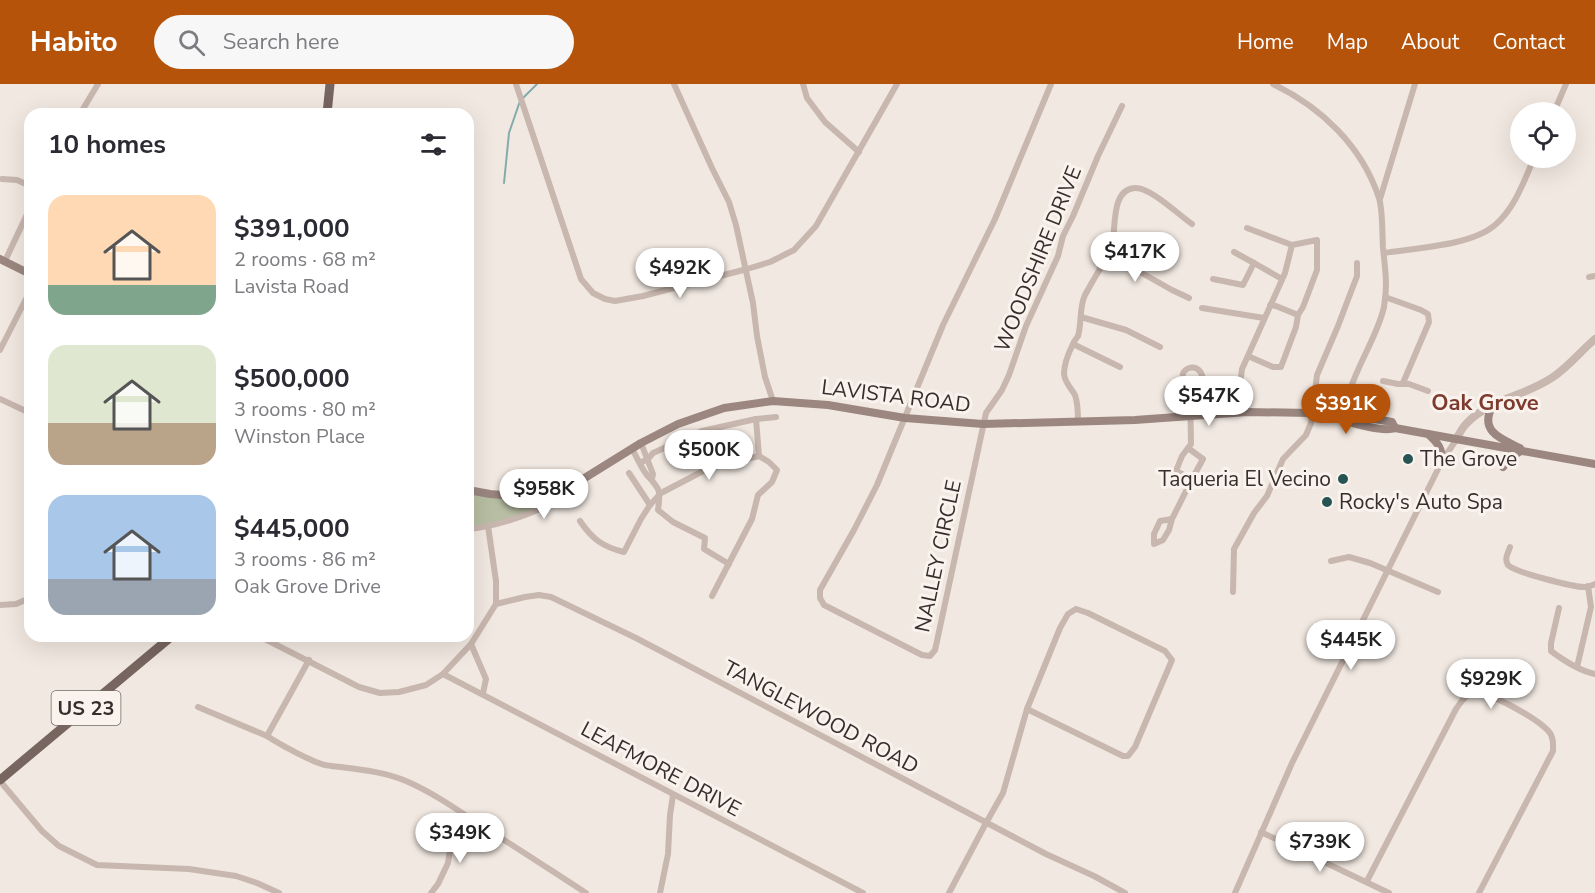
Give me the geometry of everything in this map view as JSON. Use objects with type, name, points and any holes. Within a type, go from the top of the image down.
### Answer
[{"type":"main road","points":[[328,108],[330,84]]},
{"type":"main road","points":[[2,260],[24,271]]},
{"type":"main road","name":"LAVISTA ROAD","points":[[474,491],[526,497],[548,492],[583,479],[641,443],[678,424],[724,408],[773,401],[828,405],[905,418],[983,424],[1078,422],[1240,412],[1311,413],[1340,417],[1347,414],[1392,422],[1395,428],[1595,464]]},
{"type":"main road","points":[[1493,405],[1488,418],[1490,430],[1525,452]]},
{"type":"main road","points":[[1428,434],[1439,444],[1442,450],[1442,461]]},
{"type":"main road","points":[[1492,446],[1498,453],[1503,467],[1510,458],[1525,452]]},
{"type":"main road","name":"US 23","points":[[0,781],[165,642]]},
{"type":"street","points":[[84,108],[98,84]]},
{"type":"street","points":[[516,84],[581,279],[593,293],[615,301],[747,269],[770,262],[794,250],[816,226],[897,84]]},
{"type":"street","points":[[674,84],[729,202],[747,269],[765,377],[773,401]]},
{"type":"street","points":[[803,84],[807,98],[825,122],[859,152]]},
{"type":"street","points":[[905,418],[943,325],[995,219],[1051,84]]},
{"type":"street","points":[[1273,84],[1293,93],[1325,117],[1345,136],[1369,174],[1380,200],[1387,280],[1385,297],[1378,327],[1340,417]]},
{"type":"street","points":[[1380,200],[1415,84]]},
{"type":"street","points":[[1558,102],[1566,84]]},
{"type":"street","name":"WOODSHIRE DRIVE","points":[[983,424],[990,406],[1002,390],[1009,375],[1026,326],[1058,256],[1063,236],[1122,106]]},
{"type":"street","points":[[1383,253],[1449,243],[1489,230],[1514,202],[1529,168]]},
{"type":"street","points":[[2,179],[17,180],[24,183]]},
{"type":"street","points":[[1078,422],[1078,409],[1074,394],[1064,375],[1067,360],[1078,336],[1084,297],[1110,255],[1114,241],[1118,201],[1132,188],[1142,188],[1155,195],[1192,224]]},
{"type":"street","points":[[2,260],[24,219]]},
{"type":"street","points":[[1247,228],[1292,245],[1317,240],[1317,270],[1298,315],[1296,327],[1281,367],[1273,367],[1248,356]]},
{"type":"street","points":[[1240,412],[1239,392],[1242,369],[1285,273],[1292,245]]},
{"type":"street","points":[[1234,252],[1282,279]]},
{"type":"street","points":[[1110,255],[1189,298]]},
{"type":"street","points":[[1214,279],[1243,285],[1254,263]]},
{"type":"street","points":[[1233,592],[1234,549],[1254,513],[1267,496],[1283,459],[1306,435],[1311,423],[1317,375],[1357,276],[1357,263]]},
{"type":"street","points":[[1385,297],[1428,314],[1429,322],[1403,383]]},
{"type":"street","points":[[0,350],[24,303]]},
{"type":"street","points":[[1270,305],[1298,315]]},
{"type":"street","points":[[1202,308],[1264,318]]},
{"type":"street","points":[[1081,317],[1126,330],[1160,347]]},
{"type":"street","points":[[1235,893],[1292,763],[1442,461],[1466,424],[1483,410],[1553,378],[1595,339]]},
{"type":"street","points":[[1073,344],[1120,368]]},
{"type":"street","points":[[1190,388],[1196,388],[1201,384],[1203,378],[1201,372],[1190,367],[1182,376],[1183,382],[1190,388],[1191,444],[1182,456],[1176,471],[1192,479]]},
{"type":"street","points":[[1383,381],[1409,384],[1428,391]]},
{"type":"street","points":[[0,399],[24,410]]},
{"type":"street","points":[[640,463],[653,453],[702,431],[776,417]]},
{"type":"street","name":"NALLEY CIRCLE","points":[[905,418],[878,485],[820,590],[820,598],[824,605],[838,614],[922,655],[930,656],[935,650],[983,424]]},
{"type":"street","points":[[756,419],[759,456]]},
{"type":"street","points":[[641,443],[648,459],[652,479]]},
{"type":"street","points":[[1172,519],[1203,459],[1188,448]]},
{"type":"street","points":[[632,449],[661,494],[658,510],[673,522],[705,538],[704,549],[729,564]]},
{"type":"street","points":[[580,521],[590,536],[613,549],[624,552],[640,519],[661,494],[709,468],[759,456],[777,470],[772,482],[758,495],[752,519],[712,596]]},
{"type":"street","points":[[629,473],[650,505]]},
{"type":"street","points":[[474,528],[531,513],[554,502],[583,479]]},
{"type":"street","points":[[474,639],[496,604],[496,580],[488,526]]},
{"type":"street","points":[[1510,547],[1506,559],[1510,567],[1543,578],[1591,585],[1591,607],[1577,667]]},
{"type":"street","points":[[1331,561],[1349,557],[1370,563],[1438,592]]},
{"type":"street","name":"TANGLEWOOD ROAD","points":[[496,604],[539,595],[551,597],[572,606],[1125,893]]},
{"type":"street","points":[[0,604],[16,604],[24,601]]},
{"type":"street","points":[[1558,608],[1551,651],[1577,667],[1595,674]]},
{"type":"street","points":[[949,893],[1003,793],[1027,710],[1060,628],[1068,614],[1076,609],[1165,651],[1172,660],[1135,747],[1128,756],[1123,756],[1027,710]]},
{"type":"street","points":[[272,642],[359,687],[380,693],[399,692],[426,685],[443,674],[471,644],[486,679],[483,693]]},
{"type":"street","points":[[267,736],[309,660]]},
{"type":"street","name":"LEAFMORE DRIVE","points":[[443,674],[863,893]]},
{"type":"street","points":[[1367,881],[1456,710],[1464,698],[1471,693],[1484,694],[1515,708],[1540,724],[1550,733],[1553,751],[1479,893]]},
{"type":"street","points":[[198,706],[267,736],[322,764],[353,768],[403,780],[425,790],[586,893]]},
{"type":"street","points":[[0,781],[42,831],[59,846],[97,865],[189,869],[236,876],[279,893]]},
{"type":"street","points":[[660,893],[668,854],[673,795]]},
{"type":"street","points":[[431,893],[448,863],[450,850],[458,832],[473,820]]},
{"type":"street","points":[[1261,832],[1389,893]]},
{"type":"green space","points":[[583,479],[531,513],[474,527],[474,491],[526,497]]},
{"type":"waterway","points":[[504,183],[509,133],[520,101],[537,84]]},
{"type":"place","name":"The Grove","points":[[1408,459]]},
{"type":"place","name":"Taqueria El Vecino","points":[[1343,479]]},
{"type":"place","name":"Rocky's Auto Spa","points":[[1327,502]]},
{"type":"district","name":"Oak Grove","points":[[1485,403]]}]
